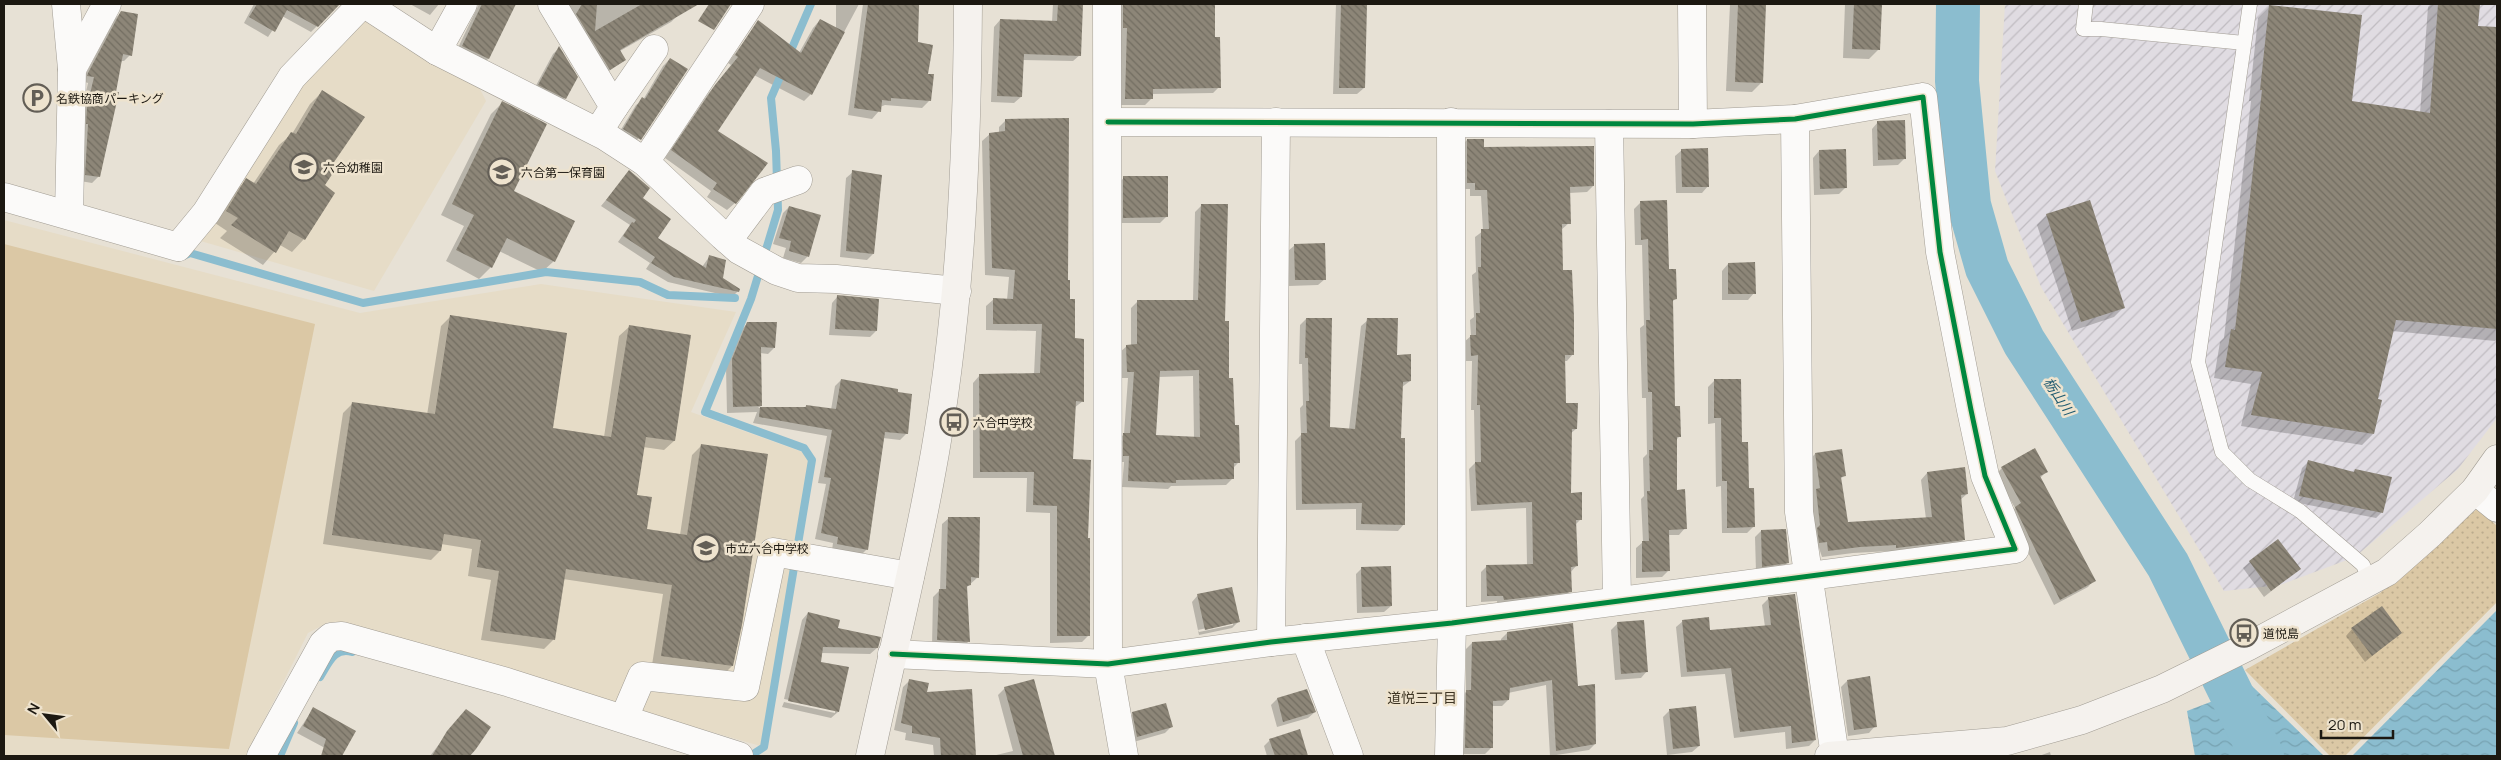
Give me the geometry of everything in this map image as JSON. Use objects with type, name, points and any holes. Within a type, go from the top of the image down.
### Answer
[{"type":"street","points":[[66,4],[72,69],[69,215]]},
{"type":"street","points":[[72,69],[107,4]]},
{"type":"street","points":[[4,197],[178,247],[206,213],[292,77],[363,4],[437,51],[598,132],[645,162],[739,250],[778,271],[798,278],[836,279],[957,291]]},
{"type":"street","points":[[437,51],[463,4]]},
{"type":"street","points":[[552,4],[614,108]]},
{"type":"street","points":[[645,162],[750,4]]},
{"type":"street","points":[[870,756],[930,479],[957,291],[967,126],[968,4]]},
{"type":"street","points":[[1107,4],[1108,664],[1124,756]]},
{"type":"street","points":[[1692,4],[1694,124]]},
{"type":"street","points":[[598,132],[654,49]]},
{"type":"street","points":[[892,654],[1108,664],[1270,642],[1452,623],[2015,549],[1985,476],[1971,410],[1940,252],[1922,97],[1795,119],[1694,124],[1108,122]]},
{"type":"street","points":[[1795,119],[1799,512],[1835,756]]},
{"type":"street","points":[[1270,642],[1276,122]]},
{"type":"street","points":[[1449,756],[1452,623],[1451,122]]},
{"type":"street","points":[[1609,124],[1617,601]]},
{"type":"street","points":[[728,240],[764,192],[795,181]]},
{"type":"street","points":[[1829,756],[1941,752],[2008,741],[2082,720],[2162,690],[2250,646],[2387,572],[2430,534],[2475,490],[2497,459]]},
{"type":"street","points":[[2475,490],[2497,508]]},
{"type":"street","points":[[624,718],[642,676],[745,687],[773,552],[910,576]]},
{"type":"street","points":[[261,756],[323,644],[331,637],[342,636],[507,682],[624,718],[673,745],[740,756]]},
{"type":"street","points":[[1305,638],[1348,756]]},
{"type":"lane","points":[[2086,4],[2083,29],[2101,29],[2244,43]]},
{"type":"lane","points":[[2250,4],[2198,362],[2222,452],[2250,480],[2300,511],[2363,565],[2370,581]]},
{"type":"shaded area","points":[[2005,4],[2497,4],[2497,418],[2458,469],[2355,557],[2280,585],[2224,591],[2041,287],[1995,171]]},
{"type":"shaded area","points":[[363,18],[480,89],[486,101],[374,291],[197,240],[305,76]]},
{"type":"shaded area","points":[[4,220],[360,313],[541,284],[736,312],[691,412],[811,455],[764,747],[329,622],[308,633],[246,756],[4,756]]},
{"type":"shaded area","points":[[4,244],[315,324],[229,749],[4,735]]},
{"type":"shaded area","points":[[2478,508],[2497,526],[2497,602],[2345,756],[2330,756],[2245,670],[2380,593]]},
{"type":"water","points":[[2497,610],[2497,756],[2352,756]]},
{"type":"water","points":[[2252,686],[2324,756],[2195,756],[2187,711]]},
{"type":"building","points":[[257,4],[340,4],[318,27],[287,10],[275,32],[249,17]]},
{"type":"building","points":[[482,4],[516,4],[489,59],[462,46]]},
{"type":"building","points":[[582,4],[597,4],[595,31],[642,4],[699,4],[620,50],[626,60],[610,70],[576,14]]},
{"type":"building","points":[[709,4],[731,4],[714,30],[698,21]]},
{"type":"building","points":[[868,4],[919,4],[918,42],[933,45],[928,74],[934,74],[931,101],[891,98],[891,101],[882,100],[881,112],[854,108]]},
{"type":"building","points":[[1058,4],[1083,4],[1081,56],[1024,54],[1022,97],[997,96],[1000,19],[1057,21]]},
{"type":"building","points":[[1123,4],[1215,4],[1215,37],[1220,37],[1221,88],[1153,89],[1153,99],[1125,99],[1127,28],[1123,28]]},
{"type":"building","points":[[1341,4],[1367,4],[1365,88],[1339,88]]},
{"type":"building","points":[[1738,4],[1766,4],[1763,83],[1735,82]]},
{"type":"building","points":[[1854,4],[1882,4],[1880,50],[1852,49]]},
{"type":"building","points":[[2438,4],[2480,4],[2478,26],[2497,27],[2497,329],[2396,320],[2378,399],[2382,400],[2374,434],[2251,415],[2262,372],[2225,367],[2231,329],[2235,330],[2262,90],[2260,90],[2269,5],[2362,15],[2352,101],[2430,113]]},
{"type":"building","points":[[121,11],[138,14],[132,56],[123,54],[116,92],[119,92],[100,177],[85,175],[87,107],[94,77],[87,76]]},
{"type":"building","points":[[820,19],[845,32],[812,95],[760,68],[718,131],[768,163],[736,204],[713,189],[717,183],[671,150],[715,85],[738,57],[735,55],[758,20],[801,53]]},
{"type":"building","points":[[559,46],[578,77],[566,99],[538,85]]},
{"type":"building","points":[[670,58],[688,69],[641,140],[623,129],[642,97],[645,99]]},
{"type":"building","points":[[322,90],[365,117],[332,165],[337,167],[325,185],[335,193],[305,240],[289,231],[276,253],[231,225],[238,218],[226,211],[246,178],[256,184],[291,132],[296,134]]},
{"type":"building","points":[[502,101],[547,124],[514,191],[575,221],[555,262],[507,238],[492,268],[456,250],[474,215],[452,204]]},
{"type":"building","points":[[1069,118],[1068,280],[1070,280],[1070,299],[1075,299],[1075,338],[1084,339],[1084,402],[1076,401],[1073,459],[1091,460],[1088,538],[1090,538],[1090,636],[1057,636],[1057,506],[1033,505],[1034,472],[980,472],[979,374],[1040,373],[1042,324],[993,324],[993,298],[1013,299],[1015,270],[992,268],[989,133],[1005,131],[1005,119]]},
{"type":"building","points":[[1905,120],[1906,159],[1878,160],[1877,121]]},
{"type":"building","points":[[1467,139],[1484,139],[1484,147],[1594,146],[1594,186],[1570,187],[1571,224],[1562,224],[1563,270],[1572,270],[1574,317],[1574,355],[1565,355],[1566,403],[1578,403],[1577,429],[1572,429],[1571,493],[1582,492],[1582,520],[1576,520],[1578,566],[1571,567],[1572,592],[1504,600],[1503,596],[1487,596],[1486,565],[1533,564],[1532,502],[1477,505],[1475,462],[1481,462],[1480,405],[1477,405],[1478,355],[1471,356],[1470,335],[1476,335],[1476,313],[1480,313],[1478,267],[1481,267],[1481,229],[1489,229],[1487,190],[1475,190],[1475,183],[1467,183]]},
{"type":"building","points":[[1708,148],[1709,187],[1682,187],[1681,149]]},
{"type":"building","points":[[1846,149],[1847,188],[1820,189],[1819,150]]},
{"type":"building","points":[[629,170],[650,188],[643,198],[671,219],[658,238],[706,268],[709,255],[726,260],[723,278],[740,289],[739,292],[674,277],[651,263],[655,257],[623,236],[632,222],[634,223],[636,220],[606,200]]},
{"type":"building","points":[[852,170],[882,175],[874,254],[846,251]]},
{"type":"building","points":[[1123,176],[1168,176],[1168,217],[1123,218]]},
{"type":"building","points":[[1667,200],[1669,269],[1676,269],[1677,299],[1673,300],[1675,406],[1680,406],[1681,437],[1677,437],[1677,490],[1685,489],[1687,529],[1669,530],[1670,571],[1642,572],[1642,541],[1649,541],[1647,491],[1650,491],[1649,450],[1653,450],[1652,392],[1648,392],[1646,320],[1650,320],[1648,239],[1641,240],[1640,201]]},
{"type":"building","points":[[2090,200],[2125,308],[2081,322],[2046,214]]},
{"type":"building","points":[[1201,204],[1228,204],[1225,321],[1229,321],[1229,378],[1233,378],[1235,425],[1239,425],[1240,463],[1234,463],[1234,479],[1176,480],[1176,483],[1128,481],[1129,456],[1123,456],[1123,433],[1130,433],[1134,372],[1127,372],[1126,345],[1137,344],[1137,300],[1198,300]],"holes":[[[1199,370],[1200,437],[1156,435],[1160,371]]]},
{"type":"building","points":[[789,206],[821,215],[809,257],[789,251],[791,241],[779,238]]},
{"type":"building","points":[[1325,243],[1326,280],[1295,280],[1294,244]]},
{"type":"building","points":[[1755,262],[1756,294],[1728,294],[1728,263]]},
{"type":"building","points":[[837,295],[879,299],[877,331],[835,329]]},
{"type":"building","points":[[450,315],[567,333],[553,428],[611,437],[629,325],[691,335],[675,441],[646,437],[637,495],[652,497],[647,529],[687,535],[701,444],[768,454],[742,625],[733,666],[661,656],[672,585],[566,569],[555,640],[490,631],[499,571],[477,567],[481,540],[444,534],[441,551],[332,535],[352,402],[435,414]]},
{"type":"building","points":[[1306,318],[1332,318],[1330,427],[1355,429],[1367,318],[1398,318],[1397,355],[1411,354],[1411,381],[1403,382],[1401,438],[1405,438],[1405,525],[1361,524],[1362,503],[1302,504],[1301,433],[1307,433],[1306,401],[1309,401],[1308,358],[1305,358]]},
{"type":"building","points":[[747,322],[777,322],[775,348],[761,347],[762,406],[733,407],[732,359]]},
{"type":"building","points":[[841,379],[898,389],[898,392],[912,394],[908,434],[885,432],[868,550],[837,544],[838,537],[821,533],[831,478],[824,477],[832,430],[759,417],[760,407],[806,407],[806,405],[836,409]]},
{"type":"building","points":[[1714,379],[1741,379],[1742,442],[1748,442],[1749,488],[1754,488],[1755,527],[1727,528],[1727,481],[1722,481],[1721,418],[1714,418]]},
{"type":"building","points":[[2035,448],[2048,472],[2040,476],[2096,581],[2060,600],[2015,507],[2021,503],[2001,467]]},
{"type":"building","points":[[1842,449],[1846,476],[1841,477],[1848,522],[1932,517],[1927,472],[1965,467],[1968,494],[1961,495],[1965,540],[1896,548],[1896,545],[1828,551],[1827,542],[1819,543],[1817,528],[1820,525],[1816,489],[1820,488],[1815,453]]},
{"type":"building","points":[[2308,460],[2354,472],[2355,469],[2392,477],[2383,513],[2299,496]]},
{"type":"building","points":[[948,517],[980,517],[979,578],[971,577],[971,585],[967,586],[970,642],[937,640],[939,589],[946,589]]},
{"type":"building","points":[[1786,529],[1789,563],[1762,567],[1761,530]]},
{"type":"building","points":[[2278,539],[2301,569],[2271,591],[2249,561]]},
{"type":"building","points":[[1391,566],[1392,606],[1362,607],[1361,567]]},
{"type":"building","points":[[1232,587],[1240,622],[1205,630],[1197,594]]},
{"type":"building","points":[[1795,594],[1816,740],[1792,743],[1791,726],[1740,732],[1731,668],[1687,672],[1682,620],[1709,617],[1710,630],[1771,625],[1768,597]]},
{"type":"building","points":[[2382,606],[2402,633],[2372,656],[2351,628]]},
{"type":"building","points":[[808,612],[840,620],[838,628],[881,637],[878,648],[823,647],[821,662],[849,667],[839,712],[788,701]]},
{"type":"building","points":[[1644,620],[1648,672],[1621,674],[1617,622]]},
{"type":"building","points":[[1573,623],[1578,686],[1595,684],[1596,744],[1556,751],[1552,680],[1510,688],[1509,700],[1493,701],[1493,748],[1465,748],[1466,690],[1471,690],[1472,642],[1507,640],[1507,632]]},
{"type":"building","points":[[1870,676],[1877,727],[1854,730],[1847,680]]},
{"type":"building","points":[[909,679],[929,683],[927,692],[972,689],[976,756],[941,756],[940,738],[912,733],[912,726],[901,723]]},
{"type":"building","points":[[1034,679],[1055,756],[1023,756],[1004,687]]},
{"type":"building","points":[[1307,689],[1316,712],[1283,722],[1277,698]]},
{"type":"building","points":[[1166,703],[1173,727],[1137,737],[1132,712]]},
{"type":"building","points":[[1696,706],[1700,746],[1673,749],[1669,709]]},
{"type":"building","points":[[313,707],[356,731],[342,756],[321,756],[326,739],[303,726]]},
{"type":"building","points":[[466,709],[491,727],[476,749],[470,756],[432,756],[447,731]]},
{"type":"building","points":[[1300,729],[1308,756],[1275,756],[1269,739]]},
{"type":"waterway","points":[[789,55],[811,4]]},
{"type":"waterway","name":"栃山川","points":[[1958,4],[1957,81],[1969,205],[1987,268],[2024,342],[2168,565],[2262,756]]},
{"type":"waterway","points":[[750,756],[764,747],[812,460],[804,448],[705,412],[751,299],[778,210],[776,151],[771,98],[783,70]]},
{"type":"waterway","points":[[183,256],[190,253],[363,303],[546,272],[640,282],[668,295],[735,298]]},
{"type":"waterway","points":[[320,677],[336,654],[346,651],[352,652]]},
{"type":"waterway","points":[[280,756],[294,723]]},
{"type":"cycle path","points":[[892,654],[1108,664],[1271,642],[1452,623],[2015,549],[1985,476],[1971,410],[1940,252],[1923,97],[1795,119],[1693,124],[1108,122]]},
{"type":"place","name":"名鉄協商パーキング","points":[[37,98]]},
{"type":"place","name":"六合幼稚園","points":[[304,167]]},
{"type":"place","name":"六合第一保育園","points":[[502,172]]},
{"type":"place","name":"六合中学校","points":[[954,422]]},
{"type":"place","name":"市立六合中学校","points":[[706,548]]},
{"type":"place","name":"道悦島","points":[[2244,633]]},
{"type":"district","name":"道悦三丁目","points":[[1422,697]]}]
